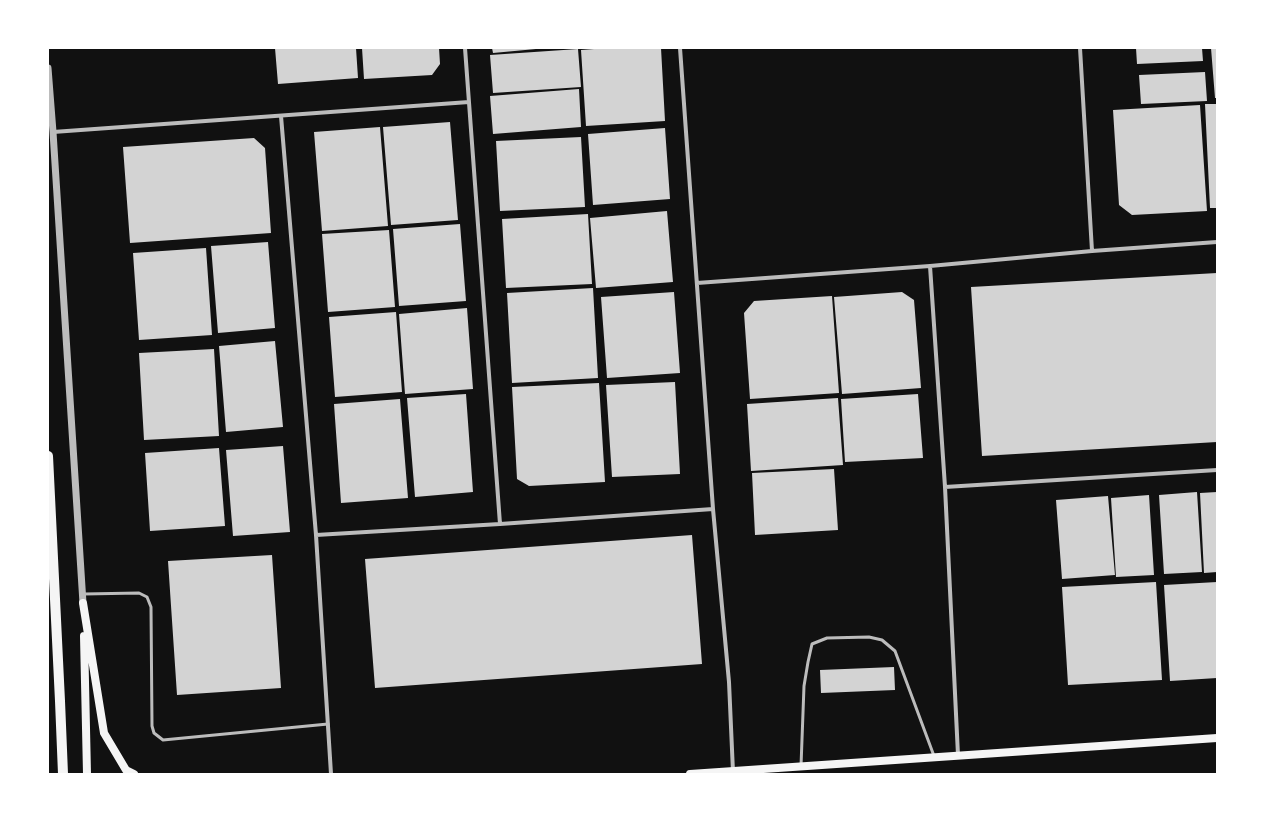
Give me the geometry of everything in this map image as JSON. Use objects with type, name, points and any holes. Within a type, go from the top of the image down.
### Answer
[{"type":"main road","points":[[48,456],[63,774]]},
{"type":"main road","points":[[83,603],[87,774]]},
{"type":"main road","points":[[83,603],[104,733],[126,770],[134,774]]},
{"type":"main road","points":[[690,774],[1217,738]]},
{"type":"street","points":[[465,48],[500,524]]},
{"type":"street","points":[[680,48],[713,509],[729,682],[733,772]]},
{"type":"street","points":[[1080,48],[1092,251]]},
{"type":"street","points":[[48,68],[83,603]]},
{"type":"street","points":[[53,132],[469,102]]},
{"type":"street","points":[[281,116],[316,535],[331,774]]},
{"type":"street","points":[[697,283],[930,266],[1092,251],[1217,242]]},
{"type":"street","points":[[930,266],[945,487],[958,755]]},
{"type":"street","points":[[945,487],[1217,470]]},
{"type":"street","points":[[316,535],[713,509]]},
{"type":"lane","points":[[82,594],[139,593],[147,597],[151,607],[152,726],[154,733],[163,740],[328,724]]},
{"type":"lane","points":[[801,766],[804,686],[808,662],[812,644],[827,638],[869,637],[882,640],[896,650],[934,758]]},
{"type":"building","points":[[275,48],[356,48],[358,78],[278,84]]},
{"type":"building","points":[[362,48],[439,48],[440,64],[432,75],[364,79]]},
{"type":"building","points":[[492,48],[536,48],[536,49],[493,53]]},
{"type":"building","points":[[607,48],[661,48],[665,121],[586,126],[581,50]]},
{"type":"building","points":[[1136,48],[1202,48],[1203,61],[1137,64]]},
{"type":"building","points":[[1211,48],[1217,48],[1217,98],[1215,98]]},
{"type":"building","points":[[578,49],[581,87],[493,93],[490,55]]},
{"type":"building","points":[[1205,72],[1207,101],[1141,104],[1139,75]]},
{"type":"building","points":[[579,89],[581,127],[493,134],[490,96]]},
{"type":"building","points":[[1205,104],[1217,104],[1217,208],[1210,208]]},
{"type":"building","points":[[1200,105],[1207,211],[1132,215],[1119,205],[1113,110]]},
{"type":"building","points":[[450,122],[458,220],[391,225],[383,127]]},
{"type":"building","points":[[380,127],[388,226],[322,231],[314,132]]},
{"type":"building","points":[[665,128],[670,199],[593,205],[588,134]]},
{"type":"building","points":[[581,137],[585,207],[500,211],[496,141]]},
{"type":"building","points":[[254,138],[265,148],[271,233],[130,243],[123,147]]},
{"type":"building","points":[[667,211],[673,282],[596,288],[590,218]]},
{"type":"building","points":[[588,214],[592,284],[506,288],[502,219]]},
{"type":"building","points":[[460,224],[466,301],[399,306],[393,229]]},
{"type":"building","points":[[389,230],[395,307],[328,312],[322,234]]},
{"type":"building","points":[[268,242],[275,328],[218,333],[211,246]]},
{"type":"building","points":[[206,248],[212,335],[139,340],[133,253]]},
{"type":"building","points":[[1217,273],[1217,442],[982,456],[971,287]]},
{"type":"building","points":[[593,288],[598,378],[512,383],[507,293]]},
{"type":"building","points":[[674,292],[680,373],[607,378],[601,297]]},
{"type":"building","points":[[902,292],[914,300],[921,388],[842,394],[834,297]]},
{"type":"building","points":[[832,296],[839,393],[750,399],[744,313],[754,301]]},
{"type":"building","points":[[467,308],[473,389],[405,394],[399,314]]},
{"type":"building","points":[[396,312],[402,392],[335,397],[329,317]]},
{"type":"building","points":[[275,341],[283,427],[226,432],[219,346]]},
{"type":"building","points":[[214,349],[219,436],[144,440],[139,353]]},
{"type":"building","points":[[675,382],[680,474],[612,477],[606,385]]},
{"type":"building","points":[[599,383],[605,482],[529,486],[517,479],[512,387]]},
{"type":"building","points":[[466,394],[473,492],[415,497],[407,398]]},
{"type":"building","points":[[918,394],[923,458],[845,462],[841,399]]},
{"type":"building","points":[[838,398],[843,465],[751,471],[747,404]]},
{"type":"building","points":[[400,399],[408,498],[341,503],[334,404]]},
{"type":"building","points":[[283,446],[290,532],[233,536],[226,450]]},
{"type":"building","points":[[219,448],[225,526],[150,531],[145,453]]},
{"type":"building","points":[[834,469],[838,530],[755,535],[752,473]]},
{"type":"building","points":[[1197,492],[1202,572],[1164,574],[1159,495]]},
{"type":"building","points":[[1217,492],[1217,572],[1204,573],[1200,493]]},
{"type":"building","points":[[1149,495],[1154,575],[1116,577],[1111,498]]},
{"type":"building","points":[[1108,496],[1115,575],[1062,579],[1056,500]]},
{"type":"building","points":[[692,535],[702,664],[375,688],[365,559]]},
{"type":"building","points":[[272,555],[281,688],[177,695],[168,561]]},
{"type":"building","points":[[1156,582],[1162,680],[1068,685],[1062,587]]},
{"type":"building","points":[[1217,582],[1217,678],[1170,681],[1164,585]]},
{"type":"building","points":[[894,667],[895,690],[821,693],[820,670]]}]
